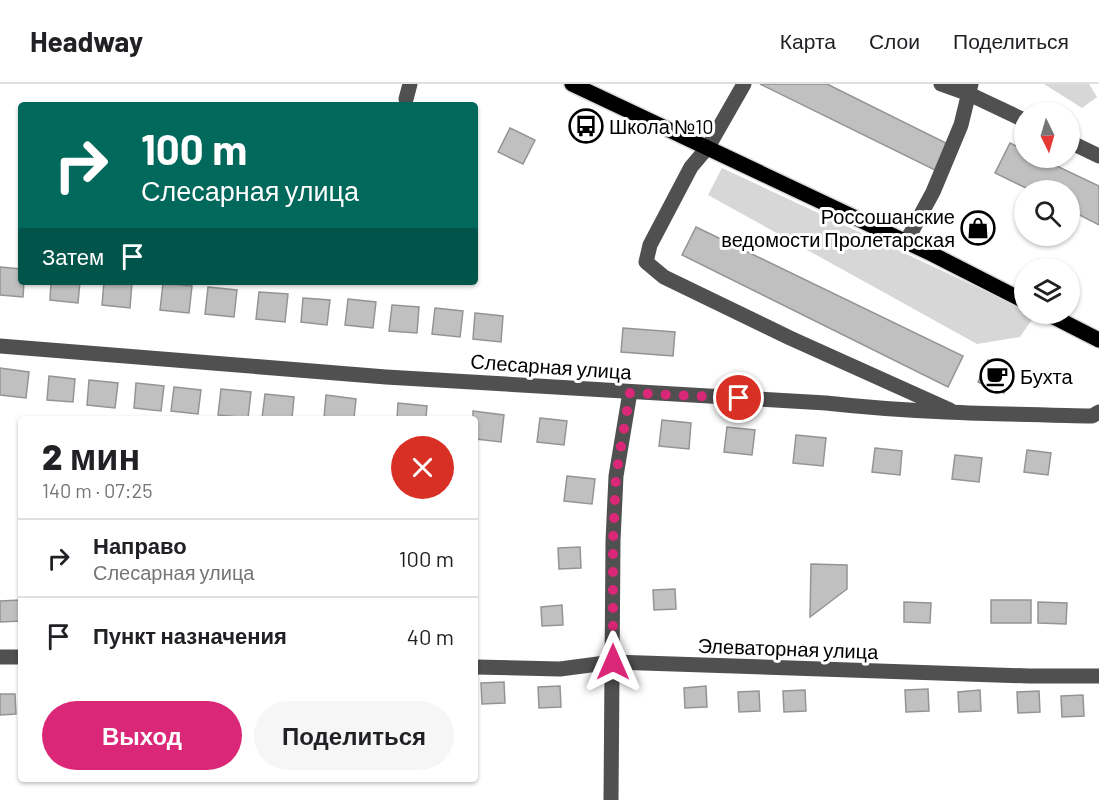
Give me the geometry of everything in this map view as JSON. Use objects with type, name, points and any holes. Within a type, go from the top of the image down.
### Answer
[{"type":"main road","points":[[572,84],[708,147],[1014,296]]},
{"type":"main road","points":[[1068,324],[1099,340]]},
{"type":"street","points":[[406,99],[410,84]]},
{"type":"street","points":[[744,84],[708,147],[691,167],[650,245],[646,262],[664,277],[790,338],[959,414]]},
{"type":"street","points":[[941,84],[970,89],[1014,114]]},
{"type":"street","points":[[906,242],[937,182],[961,125],[970,89]]},
{"type":"street","points":[[1080,147],[1099,156]]},
{"type":"street","name":"Слесарная улица","points":[[0,346],[386,377],[826,403],[896,410],[959,414],[1097,416]]},
{"type":"street","points":[[611,800],[613,541],[616,476],[630,393]]},
{"type":"street","points":[[0,657],[18,657]]},
{"type":"street","name":"Элеваторная улица","points":[[478,667],[560,669],[613,662],[1017,676],[1099,676]]},
{"type":"shaded area","points":[[1044,84],[1089,84],[1097,97],[1082,108],[1080,102],[1072,102]]},
{"type":"shaded area","points":[[722,168],[1014,304],[1014,324],[1029,324],[1020,337],[977,344],[708,195]]},
{"type":"building","points":[[760,84],[827,84],[950,145],[937,171]]},
{"type":"building","points":[[510,128],[535,140],[523,164],[498,152]]},
{"type":"building","points":[[1010,143],[1014,145],[1014,168],[1061,168],[1099,186],[1099,225],[1080,215],[1080,180],[1014,180],[1014,182],[995,173]]},
{"type":"building","points":[[696,227],[963,356],[948,387],[682,255]]},
{"type":"building","points":[[0,267],[18,269],[18,285],[24,285],[23,297],[0,295]]},
{"type":"building","points":[[51,285],[80,285],[78,303],[50,300]]},
{"type":"building","points":[[104,285],[132,285],[130,308],[102,305]]},
{"type":"building","points":[[163,285],[192,286],[189,313],[160,310]]},
{"type":"building","points":[[208,287],[237,290],[234,317],[205,314]]},
{"type":"building","points":[[259,292],[288,294],[285,322],[256,319]]},
{"type":"building","points":[[303,298],[330,300],[327,325],[301,322]]},
{"type":"building","points":[[348,299],[376,302],[373,328],[345,325]]},
{"type":"building","points":[[392,305],[419,307],[417,333],[389,331]]},
{"type":"building","points":[[435,308],[463,311],[460,337],[432,334]]},
{"type":"building","points":[[475,313],[503,316],[501,342],[473,339]]},
{"type":"building","points":[[623,328],[675,332],[673,356],[621,352]]},
{"type":"building","points":[[988,360],[1014,372],[1004,393],[978,382]]},
{"type":"building","points":[[0,368],[29,372],[26,398],[0,395]]},
{"type":"building","points":[[49,376],[75,379],[73,402],[47,400]]},
{"type":"building","points":[[89,380],[118,383],[115,408],[87,405]]},
{"type":"building","points":[[136,383],[164,386],[161,411],[134,408]]},
{"type":"building","points":[[174,387],[201,390],[198,414],[171,411]]},
{"type":"building","points":[[221,389],[251,392],[248,416],[218,415]]},
{"type":"building","points":[[265,394],[294,397],[292,416],[262,416]]},
{"type":"building","points":[[326,395],[356,399],[354,416],[324,416]]},
{"type":"building","points":[[398,403],[427,406],[426,416],[397,416]]},
{"type":"building","points":[[473,411],[504,415],[501,442],[478,439],[478,416],[473,416]]},
{"type":"building","points":[[540,418],[567,421],[564,445],[537,442]]},
{"type":"building","points":[[662,420],[691,423],[689,449],[659,446]]},
{"type":"building","points":[[727,427],[755,430],[752,455],[724,452]]},
{"type":"building","points":[[796,435],[826,438],[823,466],[793,463]]},
{"type":"building","points":[[875,448],[902,451],[900,475],[872,472]]},
{"type":"building","points":[[1027,450],[1051,453],[1048,475],[1024,472]]},
{"type":"building","points":[[955,455],[982,458],[979,482],[952,479]]},
{"type":"building","points":[[567,476],[595,479],[592,504],[564,501]]},
{"type":"building","points":[[580,547],[581,568],[559,569],[558,548]]},
{"type":"building","points":[[811,564],[847,565],[847,589],[810,617]]},
{"type":"building","points":[[675,589],[676,609],[654,610],[653,590]]},
{"type":"building","points":[[18,600],[18,621],[0,622],[0,601]]},
{"type":"building","points":[[991,600],[1031,600],[1031,623],[991,623]]},
{"type":"building","points":[[904,602],[931,603],[930,623],[904,622]]},
{"type":"building","points":[[1038,602],[1067,603],[1066,624],[1038,623]]},
{"type":"building","points":[[562,605],[563,625],[542,626],[541,607]]},
{"type":"building","points":[[504,682],[505,703],[482,704],[481,683]]},
{"type":"building","points":[[560,686],[561,707],[539,708],[538,687]]},
{"type":"building","points":[[706,686],[707,707],[685,708],[684,688]]},
{"type":"building","points":[[928,689],[929,711],[906,712],[905,690]]},
{"type":"building","points":[[805,690],[806,711],[784,712],[783,691]]},
{"type":"building","points":[[980,690],[981,711],[959,712],[958,692]]},
{"type":"building","points":[[759,691],[760,711],[739,712],[738,692]]},
{"type":"building","points":[[1039,691],[1040,712],[1018,713],[1017,692]]},
{"type":"building","points":[[0,694],[15,694],[16,714],[0,715]]},
{"type":"building","points":[[1083,695],[1084,716],[1062,717],[1061,696]]},
{"type":"place","name":"Школа №10","points":[[586,126]]},
{"type":"place","name":"Россошанские ведомости Пролетарская","points":[[978,228]]},
{"type":"place","name":"Бухта","points":[[997,376]]},
{"type":"route","points":[[613,662],[613,541],[616,476],[630,393],[739,398]]}]
